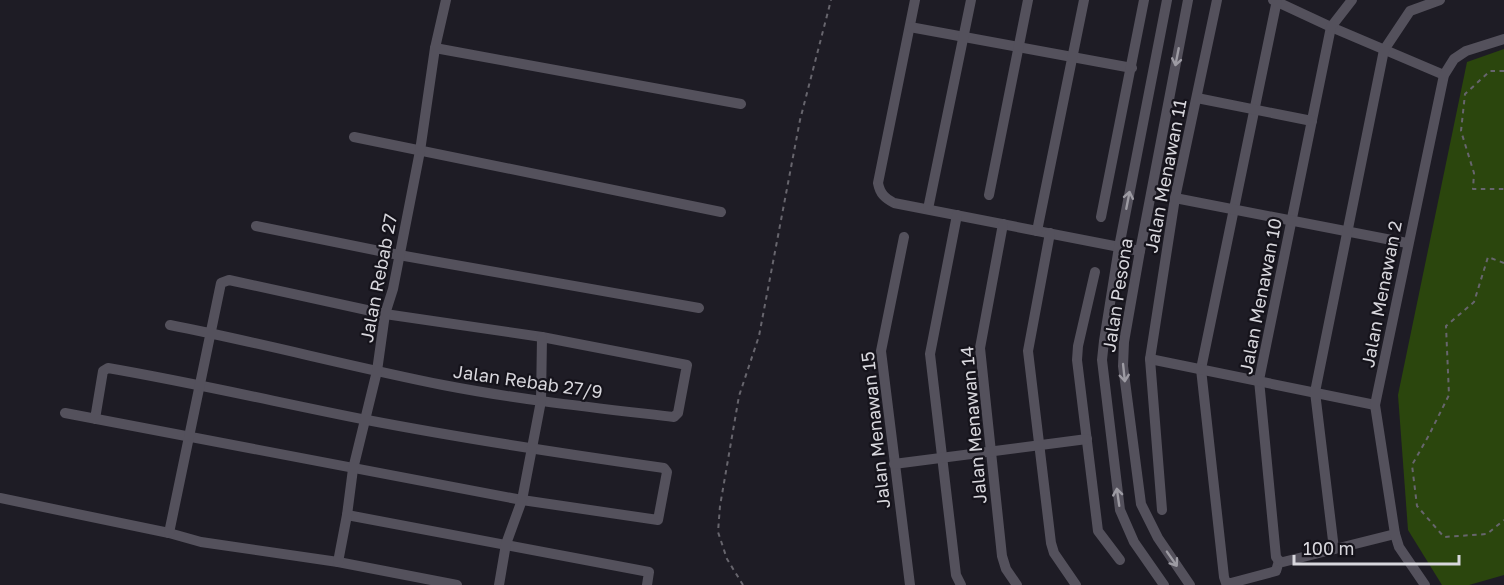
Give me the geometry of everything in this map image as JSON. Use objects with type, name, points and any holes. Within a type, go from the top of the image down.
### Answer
[{"type":"street","name":"Jalan Rebab 27","points":[[338,562],[353,469],[377,371],[385,314],[420,151],[435,48],[446,0]]},
{"type":"street","points":[[915,0],[878,183],[879,191],[885,198],[894,203],[1140,251]]},
{"type":"street","points":[[928,209],[971,0]]},
{"type":"street","points":[[989,195],[1028,0]]},
{"type":"street","points":[[1037,231],[1084,0]]},
{"type":"street","points":[[1101,217],[1144,0]]},
{"type":"street","name":"Jalan Pesona","points":[[1164,585],[1125,525],[1118,497],[1102,360],[1119,247],[1167,0]]},
{"type":"street","name":"Jalan Pesona","points":[[1188,0],[1140,251],[1123,359],[1138,491],[1149,522],[1190,585]]},
{"type":"street","name":"Jalan Menawan 11","points":[[1162,510],[1150,359],[1175,198],[1217,0]]},
{"type":"street","points":[[1395,534],[1283,562],[1279,561],[1276,571],[1231,584],[1226,583],[1222,566],[1201,369],[1275,0],[1331,27],[1444,75]]},
{"type":"street","name":"Jalan Menawan 10","points":[[1279,561],[1276,557],[1259,380],[1331,27],[1352,0]]},
{"type":"street","points":[[1334,549],[1315,392],[1384,50],[1410,11],[1440,0]]},
{"type":"street","points":[[910,27],[1132,68]]},
{"type":"street","name":"Jalan Menawan 2","points":[[1425,585],[1400,547],[1395,534],[1375,405],[1407,243],[1444,75],[1454,59],[1466,51],[1504,39]]},
{"type":"street","points":[[435,48],[741,104]]},
{"type":"street","points":[[1197,98],[1312,121]]},
{"type":"street","points":[[354,137],[721,212]]},
{"type":"street","points":[[1175,198],[1407,243]]},
{"type":"street","points":[[957,215],[930,348],[956,575],[961,585]]},
{"type":"street","name":"Jalan Menawan 14","points":[[1003,224],[980,341],[990,453],[1004,563],[1017,585]]},
{"type":"street","points":[[256,226],[399,255],[699,308]]},
{"type":"street","points":[[1050,233],[1028,351],[1052,549],[1076,585]]},
{"type":"street","name":"Jalan Menawan 15","points":[[904,237],[882,344],[882,362],[910,585]]},
{"type":"street","points":[[1095,272],[1077,353],[1098,531],[1120,560]]},
{"type":"street","points":[[169,533],[221,283],[229,280],[385,314],[542,337],[541,401],[522,500],[506,544],[499,585]]},
{"type":"street","name":"Jalan Rebab 27/9","points":[[170,325],[445,385],[541,401],[675,417],[678,413],[687,365],[542,337]]},
{"type":"street","points":[[1150,359],[1375,405]]},
{"type":"street","points":[[66,413],[95,419],[190,435],[353,469],[522,500],[658,520],[667,472],[664,468],[532,450],[366,419],[201,384],[108,368],[103,371],[95,419]]},
{"type":"street","points":[[894,464],[1087,439]]},
{"type":"street","points":[[0,498],[169,533],[201,542],[338,562],[457,585]]},
{"type":"street","points":[[347,515],[649,572],[647,585]]},
{"type":"path","points":[[743,585],[727,559],[718,532],[720,506],[737,404],[759,336],[800,120],[831,0]]},
{"type":"path","points":[[1504,71],[1490,71],[1465,94],[1461,131],[1474,173],[1473,189],[1504,189]]},
{"type":"path","points":[[1504,263],[1488,257],[1474,302],[1446,326],[1449,395],[1412,465],[1418,506],[1444,537],[1487,534],[1504,520]]},
{"type":"green space","points":[[1504,49],[1504,575],[1469,585],[1442,585],[1408,530],[1398,395],[1467,62]]}]
